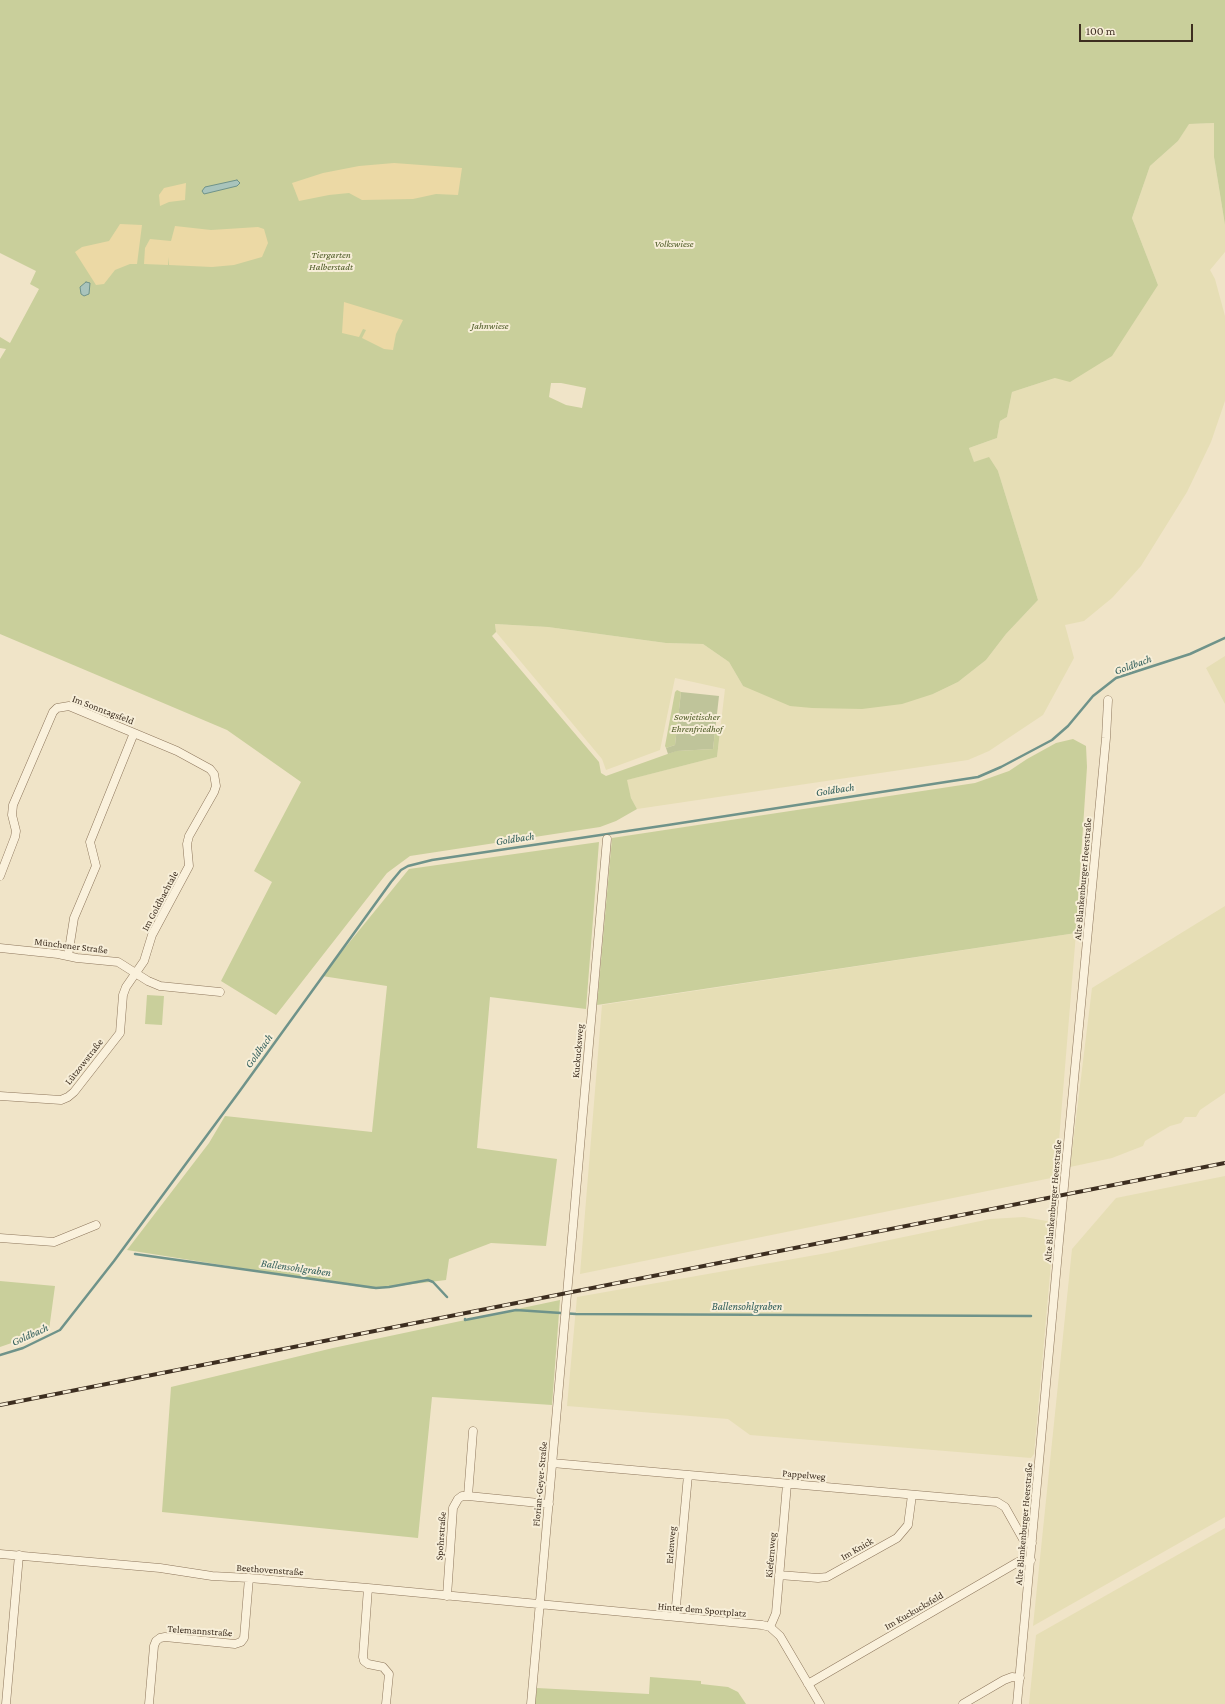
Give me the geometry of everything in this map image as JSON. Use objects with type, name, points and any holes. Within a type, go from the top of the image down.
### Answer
[{"type":"street","name":"Alte Blankenburger Heerstraße","points":[[1017,1704],[1106,746],[1108,700]]},
{"type":"street","name":"Im Sonntagsfeld","points":[[0,876],[15,837],[16,831],[12,815],[14,805],[53,712],[57,708],[69,706],[134,733],[90,842],[96,866],[74,918],[68,956]]},
{"type":"street","name":"Im Goldbachtale","points":[[134,733],[177,751],[210,769],[214,774],[216,786],[189,836],[187,850],[189,866],[187,872],[152,935],[144,961],[136,974]]},
{"type":"street","name":"Kuckucksweg","points":[[570,1266],[607,839]]},
{"type":"street","name":"Münchener Straße","points":[[0,948],[118,962],[136,974]]},
{"type":"street","points":[[136,974],[160,986],[220,992]]},
{"type":"street","name":"Lützowstraße","points":[[0,1096],[61,1100],[74,1092],[120,1033],[123,995],[136,974]]},
{"type":"street","points":[[0,1238],[54,1242],[96,1225]]},
{"type":"street","name":"Florian-Geyer-Straße","points":[[531,1704],[570,1266]]},
{"type":"street","points":[[473,1431],[468,1496],[549,1504]]},
{"type":"street","name":"Pappelweg","points":[[552,1463],[996,1502],[1005,1507],[1023,1539],[1028,1543],[1032,1543]]},
{"type":"street","name":"Erlenweg","points":[[675,1617],[688,1475]]},
{"type":"street","name":"Kiefernweg","points":[[770,1627],[776,1613],[787,1484]]},
{"type":"street","name":"Im Knick","points":[[779,1575],[818,1578],[827,1577],[897,1538],[908,1525],[912,1495]]},
{"type":"street","name":"Spohrstraße","points":[[448,1596],[453,1508],[458,1499],[462,1496],[468,1496]]},
{"type":"street","name":"Beethovenstraße","points":[[0,1554],[160,1568],[212,1576],[368,1588],[540,1605]]},
{"type":"street","points":[[6,1704],[19,1555]]},
{"type":"street","name":"Im Kuckucksfeld","points":[[808,1684],[1018,1562],[1031,1560]]},
{"type":"street","name":"Telemannstraße","points":[[149,1704],[154,1646],[156,1641],[165,1637],[235,1644],[241,1642],[244,1638],[249,1578]]},
{"type":"street","points":[[368,1588],[363,1657],[364,1661],[368,1664],[383,1667],[389,1674],[386,1704]]},
{"type":"street","name":"Hinter dem Sportplatz","points":[[540,1605],[762,1625],[770,1627]]},
{"type":"street","points":[[770,1627],[780,1636],[820,1704]]},
{"type":"street","points":[[963,1704],[1004,1680],[1012,1677],[1020,1678]]},
{"type":"shaded area","points":[[1214,123],[1214,157],[1225,225],[1225,252],[1210,270],[1215,279],[1225,316],[1225,401],[1211,442],[1187,492],[1141,566],[1112,598],[1084,621],[1065,625],[1074,658],[1043,715],[989,751],[968,760],[637,809],[631,798],[626,780],[717,757],[725,689],[675,678],[660,750],[606,770],[602,759],[496,632],[495,624],[548,627],[666,643],[703,644],[729,662],[743,686],[933,694],[958,682],[986,660],[1006,634],[1038,600],[998,471],[974,463],[969,448],[997,438],[1000,421],[1007,417],[1012,392],[1055,378],[1158,285],[1132,218],[1150,166],[1178,141],[1188,124]]},
{"type":"shaded area","points":[[1225,656],[1225,704],[1206,668]]},
{"type":"shaded area","points":[[1225,906],[1225,1093],[1200,1110],[1196,1117],[1185,1117],[1181,1123],[1170,1126],[1145,1141],[1143,1146],[1112,1158],[1070,1167],[1092,988]]},
{"type":"shaded area","points":[[1076,933],[1056,1177],[580,1274],[602,1005]]},
{"type":"shaded area","points":[[1225,1176],[1225,1517],[1033,1626],[1072,1249],[1116,1198]]},
{"type":"shaded area","points":[[1024,1217],[1047,1221],[1054,1229],[1034,1454],[1031,1458],[750,1435],[728,1419],[567,1406],[577,1297],[827,1253],[990,1219]]},
{"type":"shaded area","points":[[1225,1528],[1225,1704],[1029,1704],[1036,1635]]},
{"type":"green space","points":[[0,0],[1225,0],[1225,225],[1214,157],[1214,123],[1189,124],[1178,141],[1150,166],[1132,218],[1158,285],[1112,356],[1070,382],[1055,378],[1012,392],[1007,417],[1000,421],[997,438],[969,448],[974,462],[989,457],[998,471],[1038,600],[1006,634],[986,660],[958,682],[933,694],[902,704],[862,709],[812,708],[790,706],[743,686],[729,662],[703,644],[666,643],[548,627],[495,624],[496,632],[492,636],[599,762],[601,773],[606,776],[676,751],[713,749],[715,731],[720,731],[717,757],[627,780],[631,798],[637,809],[616,821],[600,827],[410,856],[387,873],[276,1015],[221,981],[272,882],[254,871],[301,782],[227,730],[0,634],[0,359],[6,349],[0,348],[0,337],[10,343],[39,289],[30,284],[36,271],[0,253]],"holes":[[[551,383],[561,383],[586,388],[582,408],[566,405],[549,397]]]},
{"type":"green space","points":[[677,690],[681,692],[675,745],[666,748],[665,746],[675,692]]},
{"type":"green space","name":"Sowjetischer Ehrenfriedhof","points":[[681,692],[719,696],[713,749],[677,751],[668,754],[666,748],[675,745]]},
{"type":"green space","points":[[1073,739],[1086,746],[1087,767],[1076,933],[597,1005],[612,838],[975,783],[1009,771],[1056,743]]},
{"type":"green space","points":[[599,842],[586,1009],[490,997],[477,1148],[557,1159],[546,1246],[491,1243],[449,1259],[446,1280],[373,1289],[127,1250],[209,1143],[225,1116],[372,1132],[387,986],[322,976],[409,869]]},
{"type":"green space","points":[[147,995],[164,996],[162,1025],[145,1024]]},
{"type":"green space","points":[[0,1281],[55,1286],[49,1330],[0,1347]]},
{"type":"green space","points":[[560,1300],[552,1405],[432,1397],[418,1538],[162,1512],[171,1387],[333,1348]]},
{"type":"green space","points":[[650,1677],[701,1681],[701,1684],[728,1687],[738,1692],[746,1704],[535,1704],[537,1688],[649,1694]]},
{"type":"sand","points":[[394,163],[462,168],[458,195],[436,194],[413,199],[362,200],[349,193],[299,201],[292,183],[323,173],[359,166]]},
{"type":"sand","points":[[186,183],[185,200],[169,202],[160,206],[159,195],[164,188]]},
{"type":"sand","points":[[120,224],[142,225],[137,264],[130,264],[115,270],[104,284],[96,285],[75,252],[82,247],[109,241]]},
{"type":"sand","points":[[175,226],[211,230],[258,227],[264,229],[268,243],[262,257],[234,265],[212,267],[169,265],[169,257],[168,265],[144,264],[145,248],[150,239],[171,241]]},
{"type":"sand","points":[[344,302],[403,320],[396,334],[393,350],[384,349],[362,338],[366,330],[363,329],[359,337],[342,333]]},
{"type":"water","points":[[237,180],[240,183],[237,186],[204,194],[202,191],[205,187]]},
{"type":"water","points":[[86,282],[90,283],[89,294],[84,296],[81,294],[80,287]]},
{"type":"waterway","name":"Goldbach","points":[[0,1355],[23,1348],[60,1330],[114,1261],[401,870],[408,866],[432,860],[978,777],[1001,767],[1052,740],[1068,726],[1093,696],[1116,678],[1190,654],[1225,638]]},
{"type":"waterway","name":"Ballensohlgraben","points":[[135,1254],[376,1288],[428,1280],[433,1282],[447,1297]]},
{"type":"waterway","name":"Ballensohlgraben","points":[[465,1319],[516,1310],[576,1314],[1031,1316]]},
{"type":"railway","points":[[0,1405],[1225,1163]]},
{"type":"park label","name":"Volkswiese","points":[[674,244]]},
{"type":"park label","name":"Tiergarten Halberstadt","points":[[331,260]]},
{"type":"park label","name":"Jahnwiese","points":[[490,326]]}]
